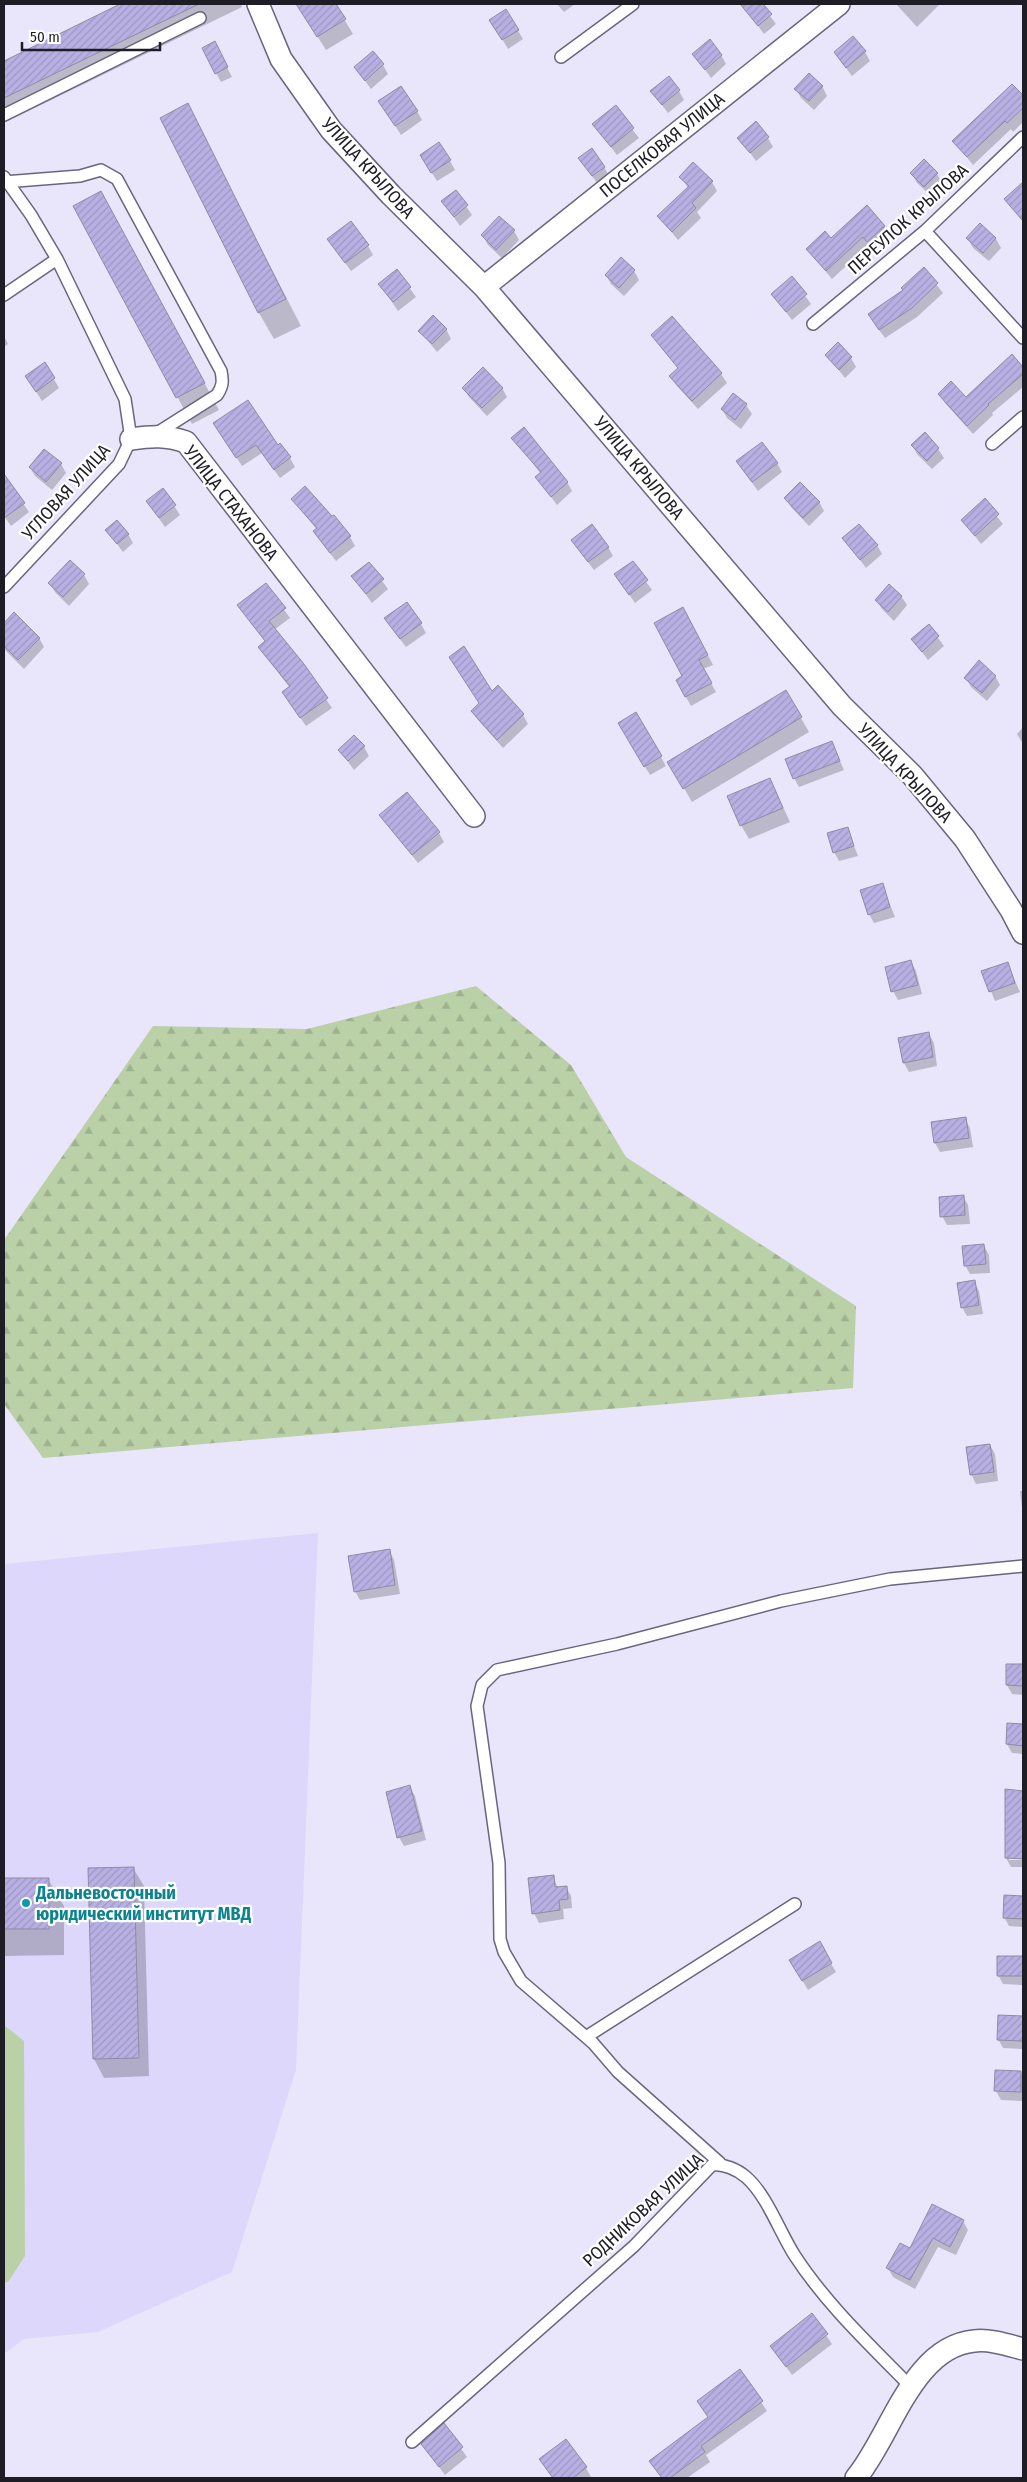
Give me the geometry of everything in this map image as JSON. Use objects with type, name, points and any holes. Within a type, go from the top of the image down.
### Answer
[{"type":"street","name":"УЛИЦА КРЫЛОВА","points":[[258,4],[281,59],[331,130],[391,196],[484,287],[842,706],[912,775],[965,839],[1011,910],[1023,933]]},
{"type":"street","name":"ПОСЕЛКОВАЯ УЛИЦА","points":[[484,287],[839,4]]},
{"type":"street","name":"УЛИЦА СТАХАНОВА","points":[[132,439],[169,436],[186,442],[474,816]]},
{"type":"street","points":[[856,2478],[924,2367],[942,2352],[959,2344],[984,2340],[1023,2349]]},
{"type":"lane","points":[[561,57],[633,4]]},
{"type":"lane","points":[[4,114],[200,18]]},
{"type":"lane","name":"ПЕРЕУЛОК КРЫЛОВА","points":[[813,324],[925,231],[1023,137]]},
{"type":"lane","points":[[4,180],[80,176],[101,170],[117,178],[221,371],[223,380],[222,388],[217,395],[153,436]]},
{"type":"lane","points":[[4,180],[31,215],[57,259],[125,399],[132,439]]},
{"type":"lane","points":[[925,231],[1023,338]]},
{"type":"lane","points":[[4,295],[57,259]]},
{"type":"lane","points":[[992,444],[1023,417]]},
{"type":"lane","name":"УГЛОВАЯ УЛИЦА","points":[[4,587],[119,464],[132,439]]},
{"type":"lane","points":[[720,2163],[618,2072],[586,2037],[521,1981],[504,1952],[500,1939],[499,1863],[477,1706],[482,1685],[489,1675],[497,1670],[617,1644],[781,1601],[890,1579],[1023,1566]]},
{"type":"lane","points":[[586,2037],[795,1904]]},
{"type":"lane","name":"РОДНИКОВАЯ УЛИЦА","points":[[412,2442],[634,2246],[712,2165],[720,2163],[746,2177],[761,2196],[794,2255],[832,2308],[911,2387]]},
{"type":"shaded area","points":[[318,1533],[296,2070],[232,2272],[98,2332],[24,2339],[4,2354],[4,1564]]},
{"type":"green space","points":[[476,986],[571,1065],[626,1157],[856,1306],[853,1388],[43,1458],[4,1404],[4,1240],[153,1026],[307,1029]]},
{"type":"green space","points":[[4,2025],[24,2041],[25,2256],[8,2282],[4,2282]]},
{"type":"building","points":[[120,4],[199,4],[4,98],[4,61]]},
{"type":"building","points":[[296,4],[336,4],[346,19],[317,37]]},
{"type":"building","points":[[740,4],[763,4],[772,14],[758,26]]},
{"type":"building","points":[[506,9],[519,30],[502,40],[489,20]]},
{"type":"building","points":[[853,36],[866,51],[846,68],[834,52]]},
{"type":"building","points":[[710,39],[722,55],[705,70],[692,54]]},
{"type":"building","points":[[215,41],[228,67],[215,74],[202,48]]},
{"type":"building","points":[[373,51],[384,64],[365,81],[354,67]]},
{"type":"building","points":[[809,73],[823,86],[809,101],[794,89]]},
{"type":"building","points":[[669,76],[680,90],[662,105],[650,91]]},
{"type":"building","points":[[1012,84],[1023,95],[1023,108],[1007,123],[1005,121],[967,157],[952,141]]},
{"type":"building","points":[[401,86],[418,111],[395,126],[378,101]]},
{"type":"building","points":[[188,103],[286,299],[258,313],[160,118]]},
{"type":"building","points":[[616,105],[634,128],[611,147],[592,124]]},
{"type":"building","points":[[756,121],[769,137],[750,153],[737,138]]},
{"type":"building","points":[[439,142],[451,160],[431,173],[420,155]]},
{"type":"building","points":[[592,148],[605,167],[592,176],[578,158]]},
{"type":"building","points":[[924,159],[938,173],[924,187],[910,173]]},
{"type":"building","points":[[693,162],[713,181],[692,203],[696,208],[672,232],[657,216],[689,186],[679,177]]},
{"type":"building","points":[[1023,182],[1023,221],[1004,199]]},
{"type":"building","points":[[456,190],[468,205],[454,217],[441,201]]},
{"type":"building","points":[[101,191],[205,383],[176,398],[73,206]]},
{"type":"building","points":[[867,205],[885,226],[867,242],[863,237],[826,271],[806,249],[825,231],[831,238]]},
{"type":"building","points":[[499,216],[515,230],[496,250],[481,235]]},
{"type":"building","points":[[351,221],[369,245],[345,263],[327,239]]},
{"type":"building","points":[[980,223],[996,238],[983,253],[966,238]]},
{"type":"building","points":[[621,257],[635,270],[619,288],[605,275]]},
{"type":"building","points":[[924,267],[938,283],[912,308],[879,330],[868,314],[903,290],[901,288]]},
{"type":"building","points":[[397,269],[411,287],[393,302],[378,284]]},
{"type":"building","points":[[792,276],[807,294],[786,312],[771,294]]},
{"type":"building","points":[[433,315],[447,329],[432,344],[418,331]]},
{"type":"building","points":[[672,316],[722,373],[692,401],[669,376],[678,368],[651,335]]},
{"type":"building","points":[[838,342],[852,357],[839,370],[825,355]]},
{"type":"building","points":[[1012,354],[1023,367],[1023,374],[988,404],[967,426],[938,394],[951,381],[966,397]]},
{"type":"building","points":[[45,362],[55,378],[36,392],[25,376]]},
{"type":"building","points":[[483,367],[503,388],[482,408],[462,388]]},
{"type":"building","points":[[733,393],[747,404],[735,420],[721,409]]},
{"type":"building","points":[[248,400],[278,445],[280,443],[291,457],[274,470],[256,445],[236,458],[213,423]]},
{"type":"building","points":[[524,427],[568,482],[551,497],[535,477],[541,472],[511,438]]},
{"type":"building","points":[[925,432],[939,448],[927,461],[911,445]]},
{"type":"building","points":[[762,442],[778,463],[752,482],[736,461]]},
{"type":"building","points":[[44,449],[62,463],[46,482],[29,467]]},
{"type":"building","points":[[4,474],[25,503],[4,518]]},
{"type":"building","points":[[800,482],[820,502],[803,518],[784,498]]},
{"type":"building","points":[[305,486],[332,516],[334,515],[351,536],[330,553],[313,531],[317,528],[291,499]]},
{"type":"building","points":[[163,488],[176,505],[159,518],[146,501]]},
{"type":"building","points":[[985,498],[999,514],[975,536],[961,520]]},
{"type":"building","points":[[117,520],[129,534],[117,544],[105,530]]},
{"type":"building","points":[[592,524],[609,547],[588,562],[571,540]]},
{"type":"building","points":[[859,524],[878,545],[860,560],[842,538]]},
{"type":"building","points":[[70,560],[85,574],[63,597],[48,583]]},
{"type":"building","points":[[633,561],[648,580],[629,595],[614,574]]},
{"type":"building","points":[[369,562],[384,579],[366,594],[351,576]]},
{"type":"building","points":[[266,583],[286,608],[269,621],[304,664],[328,698],[300,718],[282,692],[290,686],[258,647],[265,641],[237,605]]},
{"type":"building","points":[[889,584],[902,596],[888,612],[875,600]]},
{"type":"building","points":[[407,602],[422,623],[400,639],[384,618]]},
{"type":"building","points":[[683,607],[708,655],[699,660],[712,683],[685,697],[676,680],[682,676],[654,623]]},
{"type":"building","points":[[14,612],[40,638],[18,660],[4,646],[4,623]]},
{"type":"building","points":[[929,624],[939,636],[922,652],[911,639]]},
{"type":"building","points":[[464,646],[492,691],[498,685],[524,714],[497,740],[471,711],[479,703],[449,657]]},
{"type":"building","points":[[979,660],[996,676],[982,693],[964,678]]},
{"type":"building","points":[[786,690],[802,717],[683,789],[667,762]]},
{"type":"building","points":[[636,712],[662,756],[644,767],[618,723]]},
{"type":"building","points":[[354,735],[365,746],[348,761],[338,750]]},
{"type":"building","points":[[832,741],[840,761],[793,779],[785,759]]},
{"type":"building","points":[[770,778],[783,808],[740,826],[727,796]]},
{"type":"building","points":[[407,792],[440,832],[412,855],[379,815]]},
{"type":"building","points":[[848,827],[854,846],[833,853],[827,833]]},
{"type":"building","points":[[883,883],[890,907],[868,915],[860,890]]},
{"type":"building","points":[[911,960],[918,985],[891,992],[885,967]]},
{"type":"building","points":[[1008,962],[1015,983],[989,992],[981,971]]},
{"type":"building","points":[[929,1032],[933,1057],[903,1063],[898,1038]]},
{"type":"building","points":[[966,1117],[969,1138],[934,1143],[931,1122]]},
{"type":"building","points":[[964,1195],[965,1215],[940,1217],[939,1197]]},
{"type":"building","points":[[984,1244],[986,1264],[964,1266],[962,1246]]},
{"type":"building","points":[[975,1280],[979,1305],[961,1308],[957,1283]]},
{"type":"building","points":[[990,1444],[994,1472],[970,1475],[966,1447]]},
{"type":"building","points":[[390,1549],[395,1585],[354,1592],[348,1556]]},
{"type":"building","points":[[1006,1664],[1023,1664],[1023,1686],[1006,1685]]},
{"type":"building","points":[[1007,1723],[1023,1724],[1023,1746],[1006,1744]]},
{"type":"building","points":[[410,1785],[422,1831],[397,1838],[386,1792]]},
{"type":"building","points":[[1005,1789],[1023,1791],[1023,1859],[1005,1858]]},
{"type":"building","points":[[134,1867],[139,2058],[93,2059],[88,1868]]},
{"type":"building","points":[[554,1875],[555,1887],[567,1886],[568,1899],[559,1900],[560,1910],[532,1914],[528,1878]]},
{"type":"building","name":"Дальневосточный юридический институт МВД","points":[[4,1878],[49,1878],[49,1929],[4,1929]]},
{"type":"building","points":[[1004,1895],[1023,1896],[1023,1919],[1003,1918]]},
{"type":"building","points":[[820,1941],[832,1963],[802,1981],[789,1960]]},
{"type":"building","points":[[997,1956],[1023,1956],[1023,1976],[997,1976]]},
{"type":"building","points":[[998,2015],[1023,2016],[1023,2041],[997,2040]]},
{"type":"building","points":[[995,2070],[1021,2071],[1021,2092],[994,2091]]},
{"type":"building","points":[[932,2204],[964,2220],[950,2247],[933,2238],[910,2280],[886,2268],[900,2243],[910,2248]]},
{"type":"building","points":[[812,2313],[828,2334],[786,2367],[770,2346]]},
{"type":"building","points":[[740,2369],[763,2401],[701,2446],[705,2452],[670,2478],[662,2478],[649,2461],[708,2417],[697,2401]]},
{"type":"building","points":[[444,2423],[463,2447],[439,2467],[421,2444]]},
{"type":"building","points":[[566,2439],[587,2467],[573,2478],[553,2478],[539,2459]]},
{"type":"place","name":"Дальневосточный юридический институт МВД","points":[[26,1903]]}]
